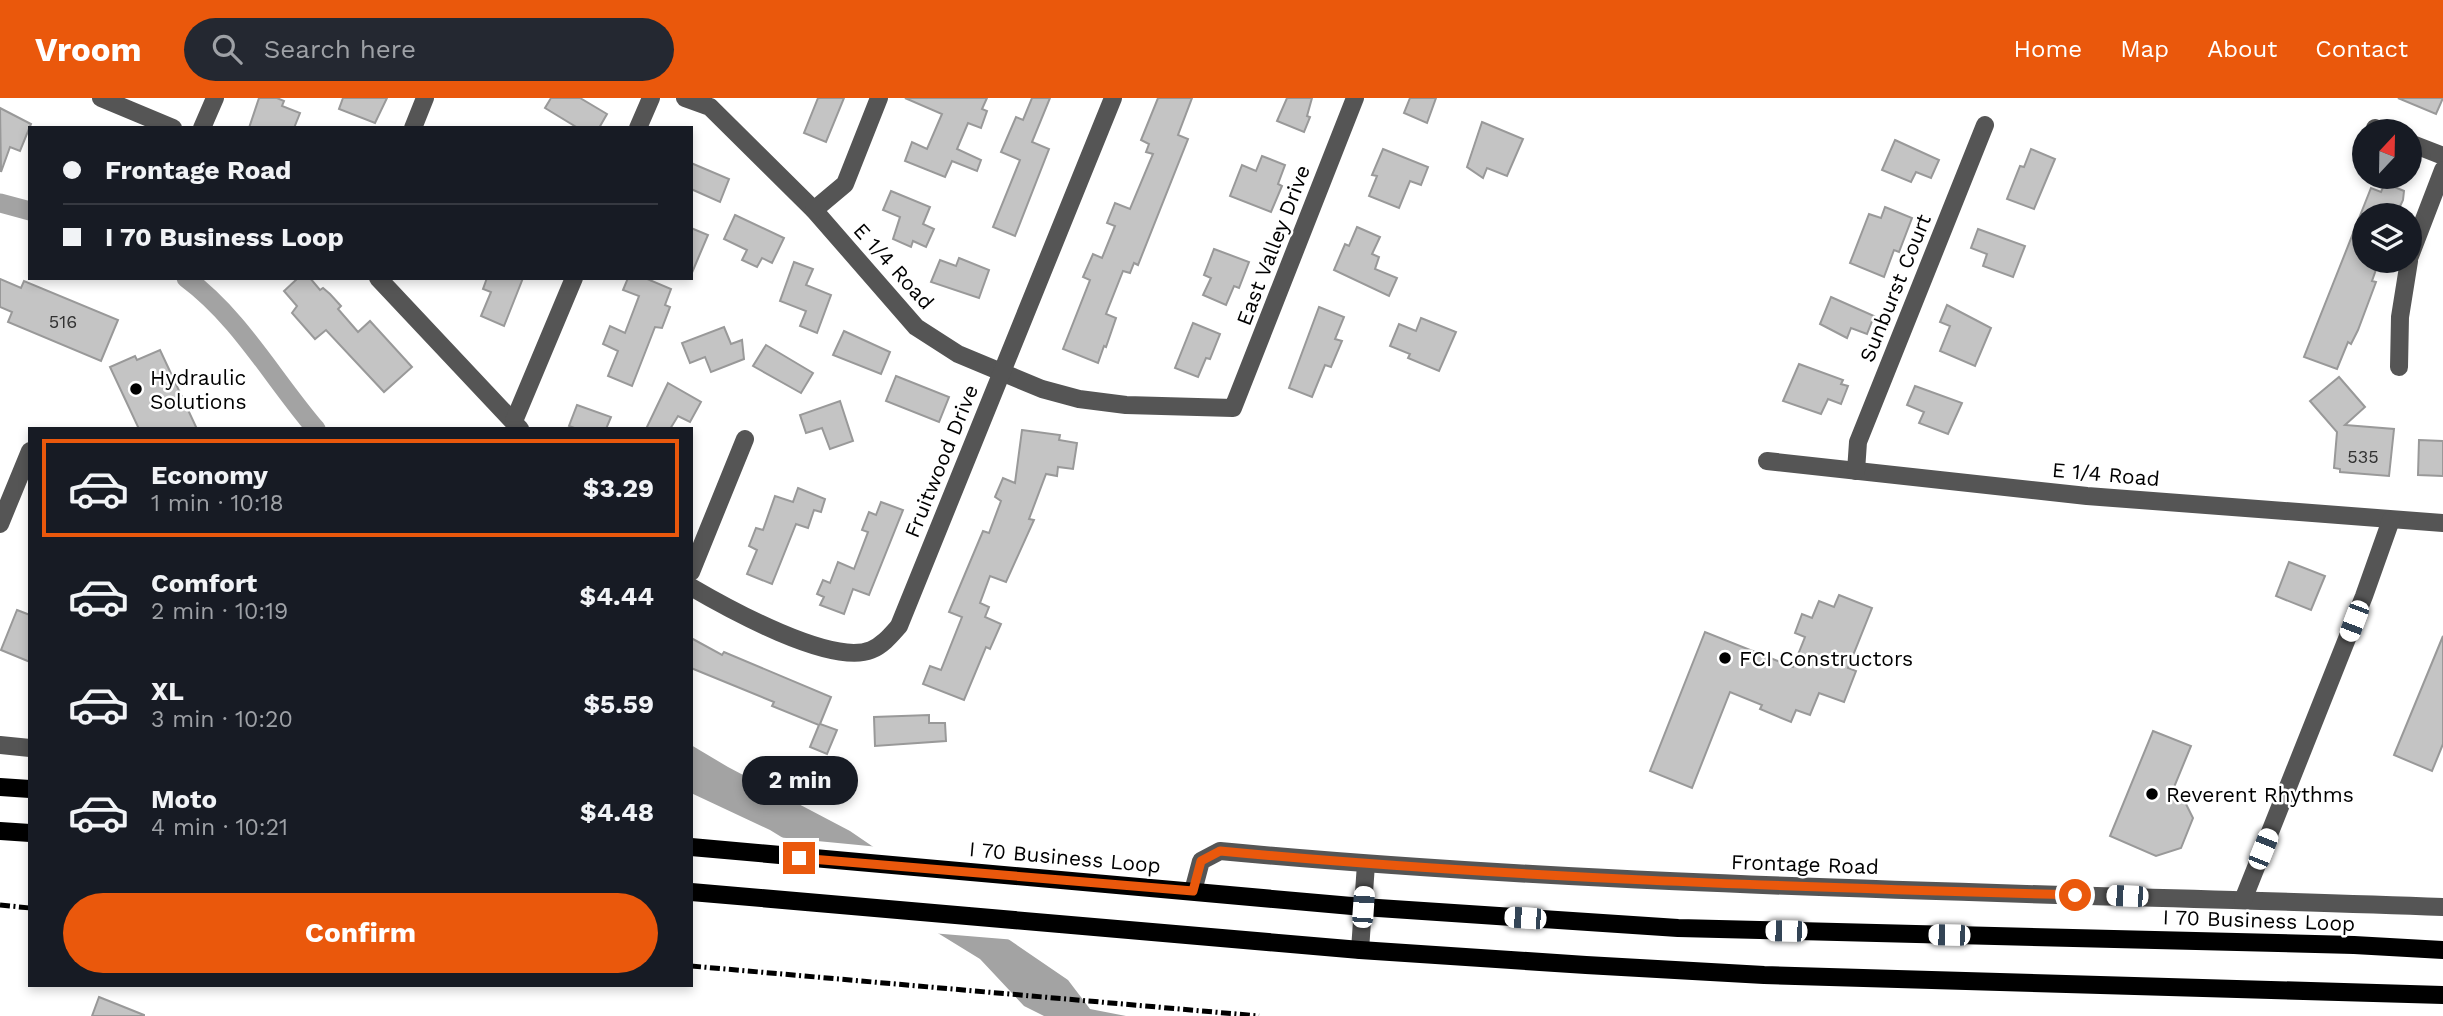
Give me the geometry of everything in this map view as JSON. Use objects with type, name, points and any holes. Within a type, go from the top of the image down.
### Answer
[{"type":"main road","points":[[0,787],[28,789]]},
{"type":"main road","points":[[0,831],[28,833]]},
{"type":"main road","name":"I 70 Business Loop","points":[[693,847],[1363,907],[1678,928],[2354,945],[2443,950]]},
{"type":"main road","points":[[693,892],[1360,950],[1764,975],[2443,995]]},
{"type":"street","points":[[101,98],[168,126]]},
{"type":"street","points":[[203,126],[215,98]]},
{"type":"street","points":[[414,126],[425,98]]},
{"type":"street","points":[[639,126],[651,98]]},
{"type":"street","name":"E 1/4 Road","points":[[685,98],[710,107],[814,210],[916,327],[958,354],[1042,389],[1079,399],[1126,405],[1233,408]]},
{"type":"street","points":[[814,210],[845,184],[879,98]]},
{"type":"street","name":"Fruitwood Drive","points":[[693,588],[738,614],[827,650],[852,653],[869,651],[884,642],[899,626],[1113,98]]},
{"type":"street","name":"East Valley Drive","points":[[1233,408],[1355,98]]},
{"type":"street","name":"Sunburst Court","points":[[1856,471],[1858,442],[1985,125]]},
{"type":"street","points":[[2422,148],[2443,156]]},
{"type":"street","points":[[2422,225],[2443,170]]},
{"type":"street","points":[[2399,367],[2400,317],[2407,273]]},
{"type":"street","points":[[379,280],[517,425],[573,280]]},
{"type":"street","points":[[693,567],[745,439]]},
{"type":"street","points":[[0,524],[28,456]]},
{"type":"street","name":"E 1/4 Road","points":[[1767,461],[2087,496],[2443,523]]},
{"type":"street","points":[[2243,900],[2364,596],[2391,520]]},
{"type":"street","points":[[0,745],[28,748]]},
{"type":"street","name":"Frontage Road","points":[[1193,891],[1201,861],[1220,851],[1366,864],[1759,886],[2443,907]]},
{"type":"street","points":[[1360,950],[1366,864]]},
{"type":"shaded area","points":[[693,746],[850,831],[1068,980],[1090,1009],[1126,1016],[1044,1016],[1024,1006],[980,959],[770,830],[693,794]]},
{"type":"pier","points":[[776,837],[879,847],[1016,940],[931,933]]},
{"type":"building","points":[[259,98],[277,98],[284,101],[282,106],[300,113],[295,126],[250,126]]},
{"type":"building","points":[[343,98],[387,98],[375,123],[339,109]]},
{"type":"building","points":[[551,98],[580,98],[607,114],[600,126],[575,126],[545,108]]},
{"type":"building","points":[[818,98],[844,98],[826,142],[804,133]]},
{"type":"building","points":[[905,98],[987,98],[982,109],[987,111],[981,128],[968,123],[957,149],[981,160],[977,171],[952,161],[945,177],[905,161],[912,142],[927,149],[942,114]]},
{"type":"building","points":[[1032,98],[1050,98],[1032,142],[1049,149],[1015,236],[993,227],[1020,160],[1001,152],[1016,117],[1023,120]]},
{"type":"building","points":[[1158,98],[1192,98],[1178,135],[1188,139],[1138,265],[1134,263],[1130,273],[1123,271],[1106,314],[1116,318],[1098,363],[1063,349],[1090,280],[1083,277],[1093,254],[1102,258],[1115,226],[1107,223],[1115,203],[1130,209],[1153,154],[1146,152],[1149,144],[1141,140]]},
{"type":"building","points":[[1287,98],[1312,98],[1307,116],[1310,117],[1304,132],[1277,121]]},
{"type":"building","points":[[1410,98],[1436,98],[1427,123],[1404,113]]},
{"type":"building","points":[[2398,98],[2443,98],[2436,114]]},
{"type":"building","points":[[0,108],[31,124],[20,151],[10,147],[1,172]]},
{"type":"building","points":[[1482,122],[1523,139],[1507,176],[1487,168],[1483,178],[1467,167]]},
{"type":"building","points":[[1895,140],[1939,160],[1931,178],[1916,172],[1911,182],[1882,170]]},
{"type":"building","points":[[1383,149],[1428,167],[1421,185],[1410,181],[1399,208],[1369,196],[1377,176],[1372,175]]},
{"type":"building","points":[[2031,149],[2055,159],[2034,209],[2007,199],[2020,166],[2024,167]]},
{"type":"building","points":[[1262,156],[1285,165],[1278,184],[1282,186],[1271,212],[1230,196],[1242,165],[1256,171]]},
{"type":"building","points":[[693,164],[729,179],[720,202],[693,190]]},
{"type":"building","points":[[2371,189],[2381,192],[2382,189],[2399,189],[2404,191],[2403,200],[2402,203],[2365,203]]},
{"type":"building","points":[[891,191],[930,207],[923,224],[934,229],[926,247],[913,241],[911,247],[893,239],[900,217],[883,210]]},
{"type":"building","points":[[1885,207],[1912,218],[1899,252],[1894,250],[1884,277],[1850,263],[1869,214],[1881,218]]},
{"type":"building","points":[[735,215],[784,238],[772,263],[762,258],[757,267],[742,260],[747,250],[724,239]]},
{"type":"building","points":[[1357,227],[1380,237],[1372,254],[1379,257],[1375,269],[1397,278],[1389,296],[1334,270],[1345,244],[1349,246]]},
{"type":"building","points":[[693,229],[708,235],[693,270]]},
{"type":"building","points":[[1978,229],[2025,246],[2013,277],[1983,266],[1987,254],[1971,248]]},
{"type":"building","points":[[2352,236],[2352,273],[2375,273],[2372,281],[2376,282],[2358,330],[2351,344],[2348,342],[2337,369],[2304,357]]},
{"type":"building","points":[[1214,249],[1249,262],[1239,288],[1234,286],[1226,305],[1203,295],[1211,278],[1204,275]]},
{"type":"building","points":[[959,258],[989,270],[979,298],[931,282],[940,260],[956,266]]},
{"type":"building","points":[[794,262],[813,269],[806,285],[831,295],[817,333],[800,326],[806,311],[780,301]]},
{"type":"building","points":[[0,279],[21,288],[24,281],[118,320],[101,361],[8,322],[12,312],[0,307]]},
{"type":"building","points":[[296,280],[312,280],[341,306],[338,309],[358,332],[370,321],[412,367],[384,392],[326,330],[315,339],[292,313],[297,306],[284,291]]},
{"type":"building","points":[[486,280],[522,280],[504,326],[481,316],[491,292],[483,289]]},
{"type":"building","points":[[627,280],[650,280],[671,289],[665,305],[670,307],[662,328],[655,327],[632,386],[608,376],[618,351],[603,344],[610,326],[625,333],[639,296],[623,290]]},
{"type":"building","points":[[1831,297],[1874,316],[1867,334],[1851,328],[1847,338],[1820,324]]},
{"type":"building","points":[[1947,305],[1991,328],[1975,366],[1940,351],[1950,326],[1940,322]]},
{"type":"building","points":[[1319,307],[1344,317],[1335,339],[1342,341],[1331,367],[1325,365],[1312,397],[1289,388]]},
{"type":"building","points":[[1421,318],[1456,332],[1439,371],[1408,358],[1410,354],[1390,346],[1399,324],[1416,331]]},
{"type":"building","points":[[1193,323],[1220,334],[1210,359],[1206,358],[1198,377],[1175,368]]},
{"type":"building","points":[[724,327],[731,344],[742,340],[744,359],[711,372],[705,357],[690,363],[682,343]]},
{"type":"building","points":[[844,331],[890,352],[881,374],[833,355]]},
{"type":"building","points":[[766,345],[813,373],[801,393],[753,366]]},
{"type":"building","points":[[160,350],[196,427],[138,427],[110,367],[135,356],[137,360]]},
{"type":"building","points":[[1799,364],[1843,380],[1841,384],[1848,386],[1841,404],[1828,399],[1821,414],[1783,401]]},
{"type":"building","points":[[896,376],[949,397],[939,422],[886,401]]},
{"type":"building","points":[[2339,377],[2365,407],[2345,425],[2394,429],[2389,476],[2340,472],[2340,469],[2334,468],[2337,432],[2310,401]]},
{"type":"building","points":[[668,383],[701,402],[690,422],[678,416],[671,427],[647,427]]},
{"type":"building","points":[[1915,386],[1962,403],[1948,434],[1919,423],[1924,412],[1907,405]]},
{"type":"building","points":[[840,401],[853,441],[830,449],[822,428],[806,433],[800,415]]},
{"type":"building","points":[[577,405],[611,417],[607,427],[569,426]]},
{"type":"building","points":[[1022,430],[1060,435],[1059,440],[1077,443],[1073,469],[1058,467],[1057,476],[1046,474],[1029,519],[1034,520],[1006,582],[990,576],[980,603],[989,607],[985,617],[1001,624],[990,649],[986,647],[964,700],[923,684],[930,666],[941,670],[962,617],[949,612],[983,531],[989,533],[1001,501],[995,497],[1003,478],[1015,483]]},
{"type":"building","points":[[2419,440],[2443,441],[2443,476],[2418,475]]},
{"type":"building","points":[[798,488],[825,499],[821,512],[814,510],[808,528],[796,524],[772,584],[747,574],[757,550],[749,546],[756,528],[763,530],[775,496],[793,502]]},
{"type":"building","points":[[881,502],[903,510],[869,595],[853,589],[844,614],[820,605],[824,597],[817,594],[823,580],[830,583],[838,562],[854,569],[868,532],[862,530],[869,512],[876,515]]},
{"type":"building","points":[[2289,562],[2325,576],[2311,610],[2276,596]]},
{"type":"building","name":"FCI Constructors","points":[[1839,595],[1872,608],[1848,668],[1856,671],[1844,702],[1819,693],[1810,715],[1796,710],[1791,722],[1760,709],[1762,705],[1730,692],[1692,788],[1650,771],[1705,632],[1793,667],[1805,637],[1795,633],[1802,614],[1812,618],[1819,601],[1834,607]]},
{"type":"building","points":[[17,610],[28,614],[28,661],[1,650]]},
{"type":"building","points":[[2443,636],[2443,744],[2432,771],[2394,755]]},
{"type":"building","points":[[693,639],[722,655],[724,652],[831,697],[820,724],[837,730],[827,754],[810,747],[819,725],[772,706],[774,702],[693,669]]},
{"type":"building","points":[[929,715],[929,723],[945,723],[946,741],[875,746],[874,717]]},
{"type":"building","name":"Reverent Rhythms","points":[[2153,731],[2191,746],[2172,792],[2182,796],[2193,818],[2181,848],[2156,856],[2110,836]]},
{"type":"building","points":[[99,997],[144,1015],[144,1016],[92,1016]]},
{"type":"waterway","points":[[0,203],[28,210]]},
{"type":"waterway","points":[[188,280],[240,330],[314,427]]},
{"type":"railway","points":[[0,905],[28,908]]},
{"type":"railway","points":[[693,966],[1259,1016]]},
{"type":"place","name":"Hydraulic Solutions","points":[[136,389]]},
{"type":"place","name":"FCI Constructors","points":[[1725,658]]},
{"type":"place","name":"Reverent Rhythms","points":[[2152,794]]},
{"type":"route","points":[[799,858],[1193,891],[1196,871],[1201,861],[1220,851],[1514,874],[1759,886],[2075,895]]}]
